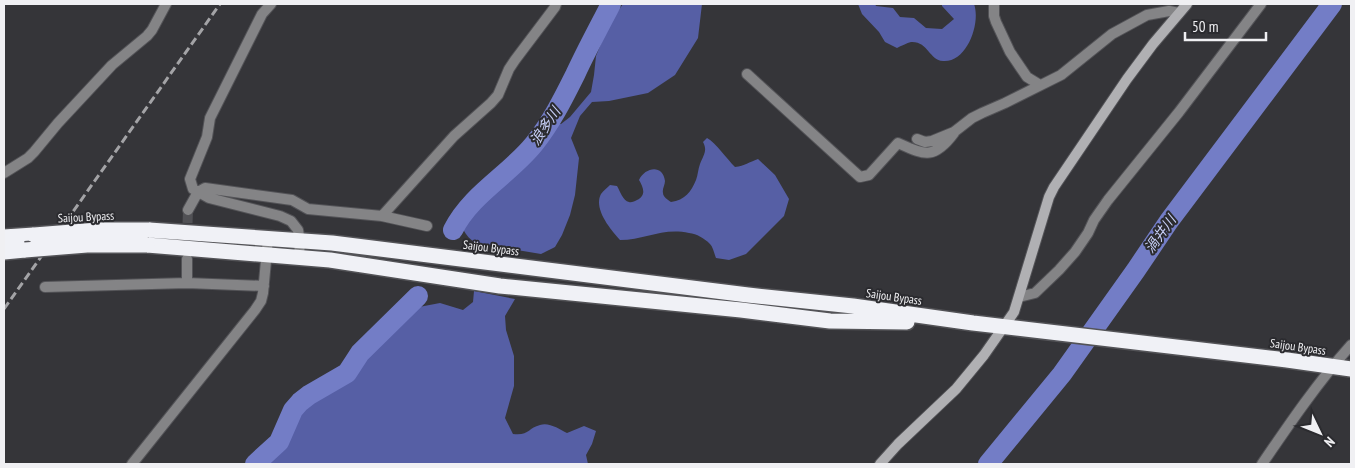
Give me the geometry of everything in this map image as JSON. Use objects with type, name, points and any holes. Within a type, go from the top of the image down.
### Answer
[{"type":"highway","name":"Saijou Bypass","points":[[4,237],[98,230],[268,255],[330,260],[500,286],[830,321],[973,323]]},
{"type":"highway","name":"Saijou Bypass","points":[[4,252],[148,238],[268,238],[332,243],[1351,369]]},
{"type":"street","points":[[4,173],[9,168],[28,158],[112,65],[147,36],[166,4]]},
{"type":"street","points":[[271,4],[258,21],[210,118],[207,137],[190,179],[193,189],[208,198],[280,216],[291,221],[298,230],[300,241],[299,257]]},
{"type":"street","points":[[382,216],[454,136],[498,95],[514,60],[555,8],[556,4]]},
{"type":"street","points":[[994,4],[994,16],[1010,52],[1027,77],[1040,85]]},
{"type":"street","points":[[880,464],[918,424],[956,390],[1005,326],[1014,312],[1049,197],[1054,187],[1127,79],[1153,44],[1187,4]]},
{"type":"street","points":[[1019,297],[1035,293],[1075,252],[1108,200],[1261,4]]},
{"type":"street","points":[[917,139],[925,142],[932,141],[954,132],[982,113],[1061,75],[1112,34],[1147,15],[1169,11],[1179,13]]},
{"type":"street","points":[[747,74],[860,178],[869,175],[898,143],[920,152],[929,153],[939,150],[948,142],[954,132]]},
{"type":"street","points":[[188,210],[198,192],[205,188],[292,200],[308,209],[382,216],[427,226]]},
{"type":"street","points":[[132,464],[261,301],[268,255],[268,238]]},
{"type":"street","points":[[186,282],[187,259]]},
{"type":"street","points":[[45,286],[186,282],[264,286]]},
{"type":"street","points":[[1262,464],[1300,409],[1351,345]]},
{"type":"shaded area","points":[[623,4],[702,4],[698,38],[675,75],[648,93],[609,101],[592,102],[580,116],[571,138],[579,158],[575,195],[570,215],[555,247],[541,254],[476,243],[466,234],[460,222],[458,213],[464,203],[480,184],[527,144],[541,125],[561,124],[570,117],[591,92],[596,56],[609,24]]},
{"type":"shaded area","points":[[858,4],[875,4],[876,6],[893,8],[900,17],[914,18],[926,28],[942,29],[954,19],[942,4],[974,4],[976,12],[974,31],[965,49],[959,56],[952,60],[938,60],[917,42],[911,42],[897,48],[885,42],[879,32],[862,14]]},
{"type":"shaded area","points":[[707,138],[718,147],[735,167],[758,159],[775,175],[789,199],[784,216],[746,254],[729,260],[716,258],[710,244],[692,234],[671,232],[620,240],[601,213],[599,200],[601,194],[610,185],[617,186],[625,200],[635,201],[643,193],[639,180],[645,172],[654,169],[661,172],[664,176],[663,194],[665,197],[671,202],[684,197],[690,192],[696,180],[705,151],[703,142]]},
{"type":"shaded area","points":[[474,291],[515,299],[505,316],[506,330],[514,356],[514,386],[505,418],[513,434],[525,433],[543,424],[554,426],[567,433],[584,426],[596,431],[586,455],[588,464],[264,464],[285,442],[300,408],[312,397],[334,387],[350,376],[363,356],[409,311],[440,303],[463,310],[473,302]]},
{"type":"waterway","name":"浪多川","points":[[453,230],[461,217],[480,195],[524,155],[540,136],[561,102],[611,4]]},
{"type":"waterway","name":"渦井川","points":[[988,464],[1062,374],[1169,221],[1332,4]]},
{"type":"waterway","name":"浪多川","points":[[255,464],[279,442],[293,410],[300,402],[347,373],[360,353],[418,296]]},
{"type":"tunnel","points":[[187,238],[188,210]]},
{"type":"railway","points":[[4,309],[220,4]]}]
